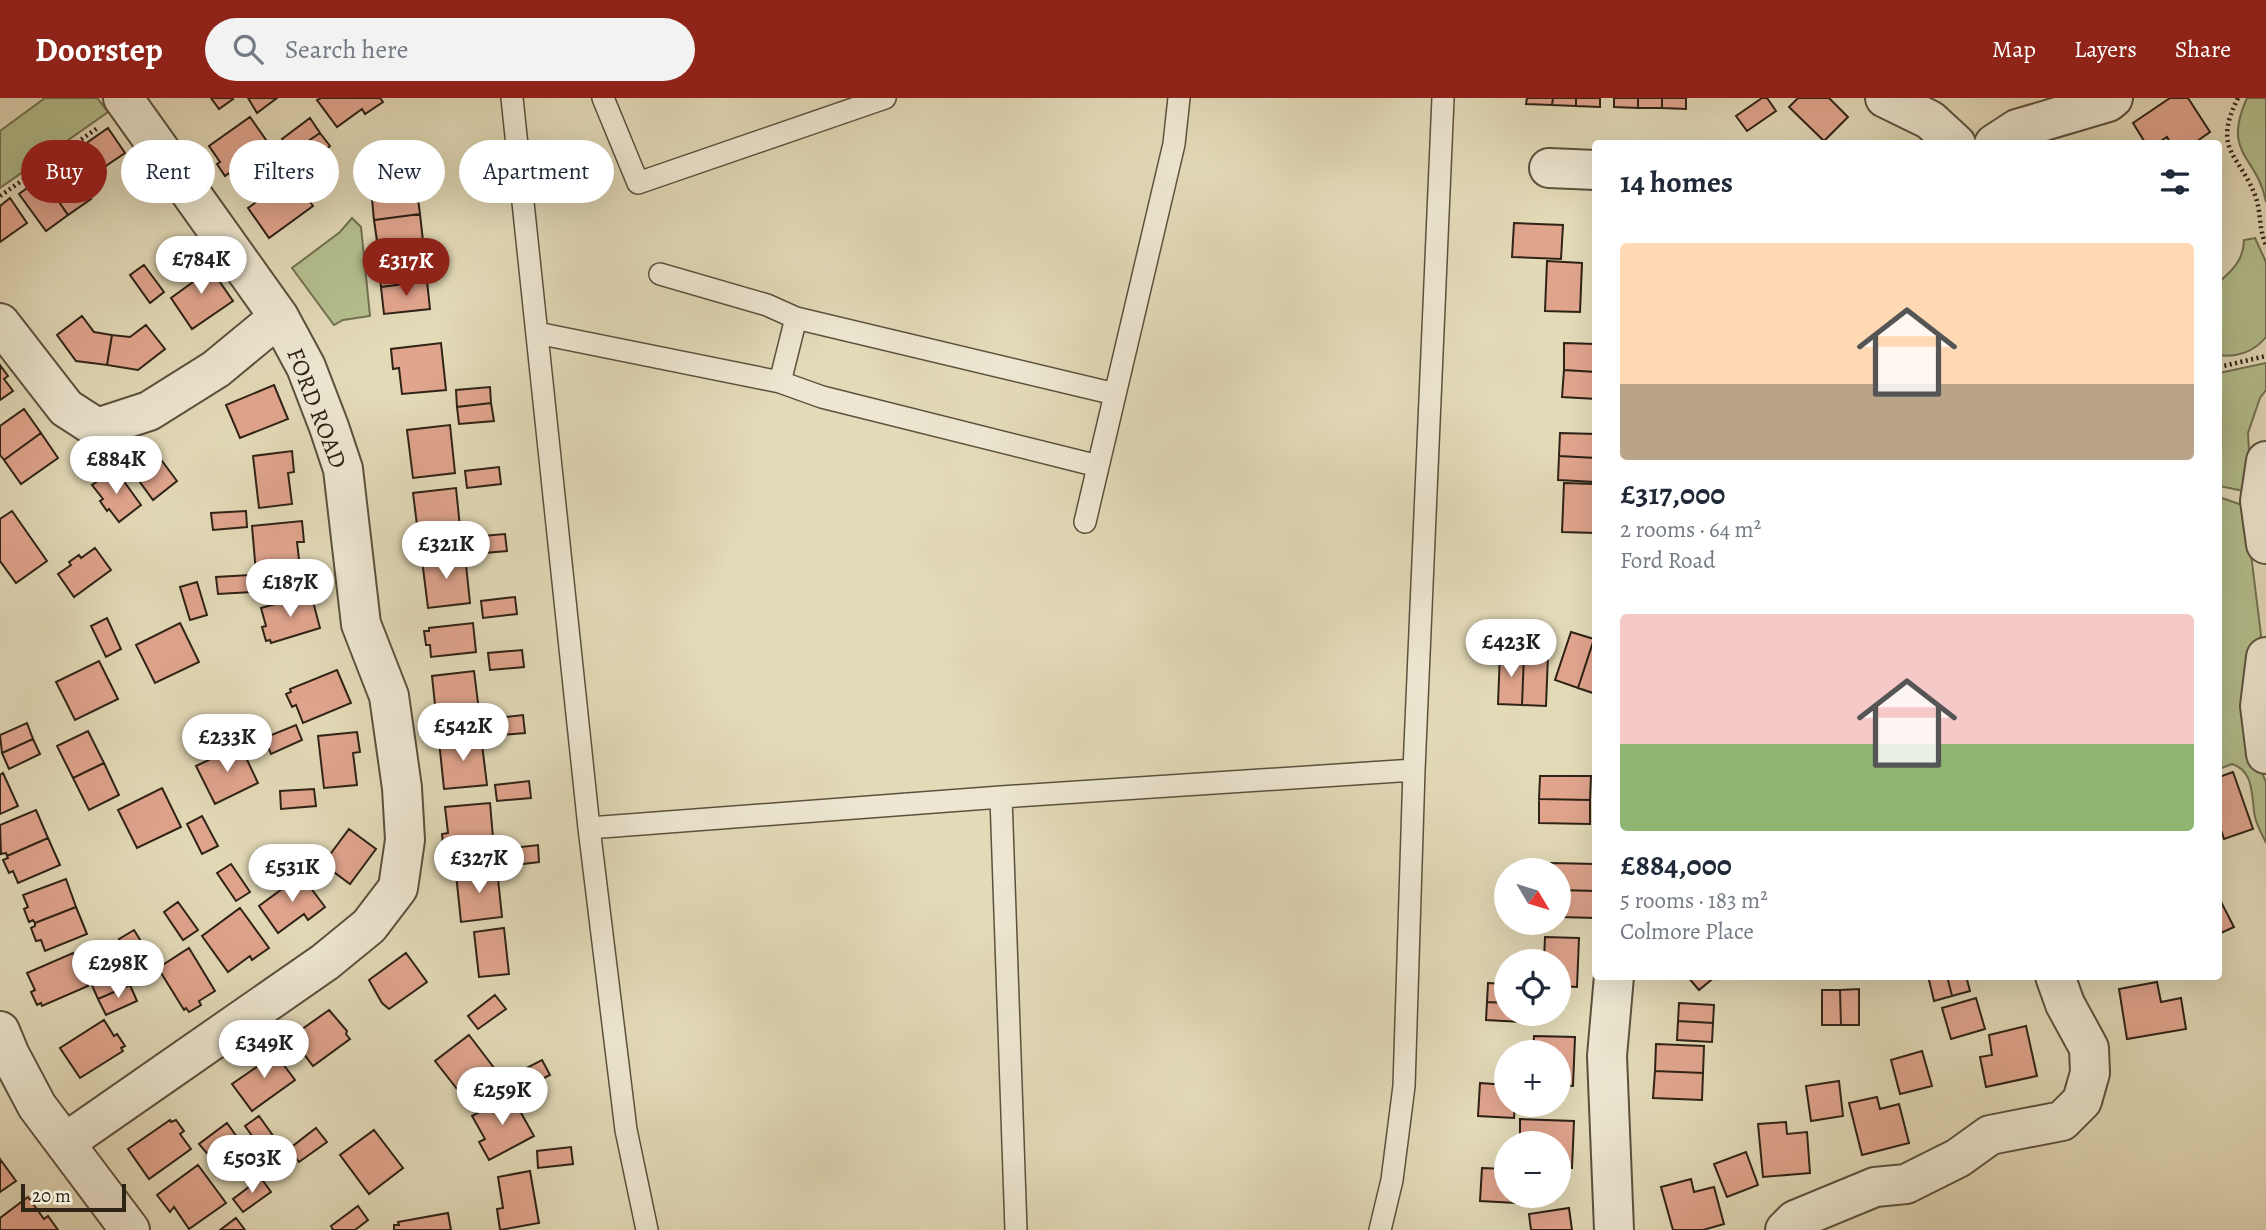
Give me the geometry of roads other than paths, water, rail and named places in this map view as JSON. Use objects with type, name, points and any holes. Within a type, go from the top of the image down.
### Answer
[{"type":"street","points":[[1885,98],[1930,120],[1952,140]]},
{"type":"street","points":[[2000,140],[2017,129],[2108,103],[2113,98]]},
{"type":"street","name":"FORD ROAD","points":[[66,1142],[325,962],[369,926],[398,888],[405,841],[398,748],[389,696],[360,624],[343,469],[306,367],[279,317],[125,102]]},
{"type":"street","points":[[1549,168],[1592,170]]},
{"type":"street","points":[[0,323],[66,408],[97,428],[149,411],[216,369],[279,317]]},
{"type":"street","points":[[2266,461],[2260,501],[2266,544]]},
{"type":"street","points":[[2266,657],[2260,706],[2266,754]]},
{"type":"street","points":[[1614,980],[1607,1056],[1614,1230]]},
{"type":"street","points":[[1785,1230],[1795,1220],[1875,1186],[1906,1184],[1958,1158],[1990,1135],[2062,1121],[2082,1101],[2090,1073],[2089,1048],[2065,1004],[2056,980]]},
{"type":"street","points":[[0,1031],[37,1106],[130,1230]]},
{"type":"lane","points":[[512,98],[589,828],[626,1130],[647,1230]]},
{"type":"lane","points":[[603,98],[638,183],[885,98]]},
{"type":"lane","points":[[1085,522],[1174,144],[1179,98]]},
{"type":"lane","points":[[1380,1230],[1392,1180],[1404,1086],[1414,770],[1443,98]]},
{"type":"lane","points":[[660,274],[767,305],[796,318],[1115,394]]},
{"type":"lane","points":[[780,382],[796,318]]},
{"type":"lane","points":[[537,333],[780,382],[822,397],[1098,466]]},
{"type":"lane","points":[[589,828],[1414,770]]},
{"type":"lane","points":[[1001,797],[1016,1230]]}]
